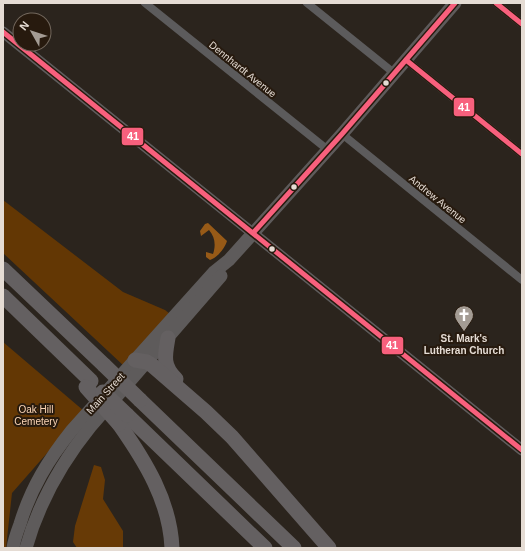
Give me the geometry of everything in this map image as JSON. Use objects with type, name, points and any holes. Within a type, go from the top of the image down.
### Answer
[{"type":"highway","points":[[3,269],[294,548]]},
{"type":"highway","points":[[3,297],[123,419],[265,548]]},
{"type":"highway","points":[[168,338],[165,358],[170,373],[226,426],[232,437]]},
{"type":"highway","points":[[141,361],[159,371],[232,437],[329,548]]},
{"type":"highway","points":[[123,419],[133,445],[156,485],[163,502],[168,521],[172,548]]},
{"type":"main road","name":"Main Street","points":[[26,548],[35,519],[62,465],[141,361],[214,272],[229,260],[328,150],[455,3]]},
{"type":"main road","points":[[3,32],[522,450]]},
{"type":"main road","name":"Main Street","points":[[13,548],[32,490],[52,454],[72,430],[141,361],[168,338],[221,277],[229,260]]},
{"type":"street","name":"Dennhardt Avenue","points":[[145,3],[328,150]]},
{"type":"street","points":[[307,3],[394,74]]},
{"type":"street","points":[[496,3],[522,24]]},
{"type":"street","points":[[406,60],[522,154]]},
{"type":"street","name":"Andrew Avenue","points":[[342,134],[522,280]]},
{"type":"green space","points":[[3,200],[123,292],[165,310],[170,314],[124,366],[3,253]]},
{"type":"green space","name":"Oak Hill Cemetery","points":[[3,342],[84,411],[12,493],[6,548],[3,548]]},
{"type":"shaded area","points":[[208,223],[227,241],[220,252],[210,260],[206,257],[206,252],[213,254],[215,244],[214,238],[209,230],[201,236],[200,231],[205,224]]},
{"type":"shaded area","points":[[94,465],[101,467],[105,480],[103,499],[123,531],[123,548],[77,548],[73,542],[75,526]]},
{"type":"transit line","name":"41","points":[[253,233],[342,134],[455,3]]},
{"type":"transit line","name":"41","points":[[496,3],[522,24]]},
{"type":"transit line","name":"41","points":[[3,32],[522,450]]},
{"type":"transit line","name":"41","points":[[406,60],[522,154]]},
{"type":"place","name":"St. Mark's Lutheran Church","points":[[464,332]]}]
